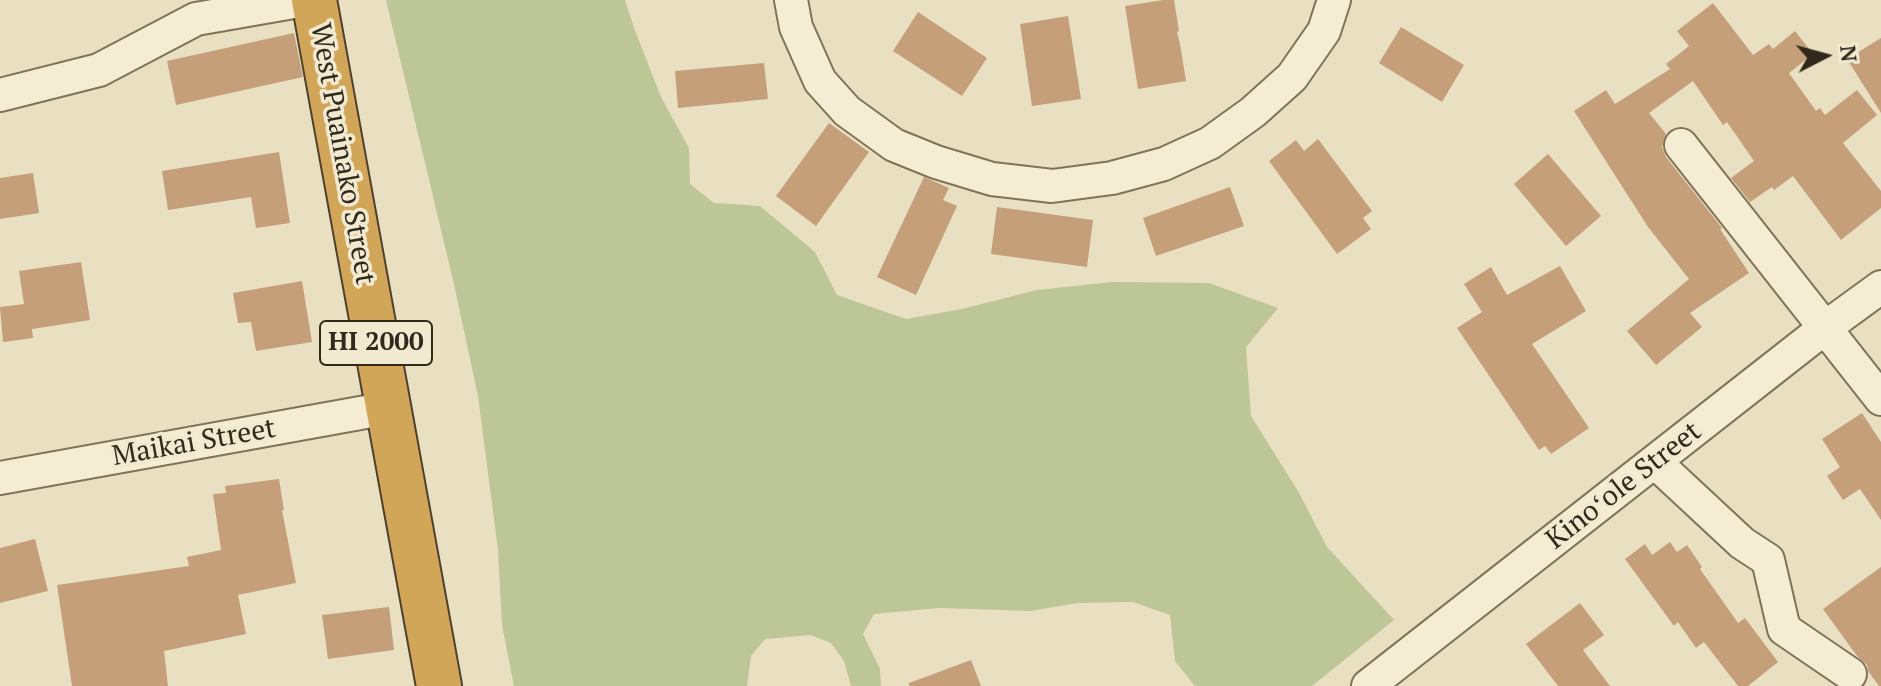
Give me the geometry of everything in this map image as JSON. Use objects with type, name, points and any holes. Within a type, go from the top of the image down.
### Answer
[{"type":"highway","name":"West Puainako Street","points":[[314,0],[439,686]]},
{"type":"street","points":[[0,95],[99,70],[196,19],[305,0]]},
{"type":"street","points":[[791,0],[796,27],[820,81],[847,111],[882,137],[936,162],[992,179],[1052,186],[1112,178],[1164,164],[1210,143],[1253,112],[1292,77],[1324,31],[1334,0]]},
{"type":"street","points":[[1681,145],[1881,399]]},
{"type":"street","name":"Kinoʻole Street","points":[[1368,686],[1881,287]]},
{"type":"street","name":"Maikai Street","points":[[0,478],[388,408]]},
{"type":"street","points":[[1655,462],[1742,543],[1768,560],[1784,629],[1850,674]]},
{"type":"green space","points":[[386,0],[625,0],[661,97],[689,148],[690,184],[714,203],[760,206],[815,252],[837,295],[906,319],[1037,290],[1112,282],[1209,283],[1278,308],[1246,347],[1251,416],[1298,491],[1327,547],[1394,620],[1312,686],[1195,686],[1175,661],[1170,615],[1133,602],[1078,603],[1030,611],[939,608],[874,614],[863,634],[880,669],[881,686],[851,686],[844,661],[831,643],[811,635],[765,639],[751,656],[747,686],[514,686],[502,625],[498,550],[478,396]]},
{"type":"building","points":[[1174,0],[1186,81],[1138,89],[1125,6]]},
{"type":"building","points":[[1713,3],[1753,55],[1769,44],[1773,49],[1795,31],[1813,54],[1789,73],[1816,111],[1820,108],[1825,115],[1857,90],[1877,115],[1843,143],[1881,191],[1881,208],[1841,240],[1793,176],[1750,202],[1731,178],[1754,161],[1727,122],[1723,125],[1693,81],[1649,113],[1666,134],[1662,147],[1666,157],[1722,228],[1749,273],[1690,313],[1702,327],[1656,365],[1627,331],[1689,279],[1648,227],[1574,111],[1606,90],[1615,104],[1670,69],[1666,64],[1689,46],[1677,31]]},
{"type":"building","points":[[918,12],[987,58],[962,96],[893,51]]},
{"type":"building","points":[[1068,16],[1081,99],[1032,106],[1020,24]]},
{"type":"building","points":[[1401,27],[1464,65],[1442,102],[1379,63]]},
{"type":"building","points":[[294,33],[303,77],[176,105],[167,61]]},
{"type":"building","points":[[1881,38],[1881,113],[1847,59]]},
{"type":"building","points":[[764,63],[768,99],[678,108],[675,71]]},
{"type":"building","points":[[829,123],[869,152],[816,226],[776,196]]},
{"type":"building","points":[[1318,139],[1372,211],[1363,218],[1371,229],[1337,254],[1269,161],[1296,140],[1304,151]]},
{"type":"building","points":[[279,152],[290,223],[256,228],[251,197],[168,210],[162,171]]},
{"type":"building","points":[[1548,154],[1601,216],[1566,246],[1514,184]]},
{"type":"building","points":[[33,173],[39,213],[0,219],[0,178]]},
{"type":"building","points":[[924,177],[949,188],[943,200],[957,206],[916,295],[877,277]]},
{"type":"building","points":[[1230,187],[1244,226],[1156,256],[1143,218]]},
{"type":"building","points":[[997,207],[1093,220],[1087,267],[991,254]]},
{"type":"building","points":[[81,262],[90,320],[32,329],[33,338],[3,342],[0,307],[24,304],[19,271]]},
{"type":"building","points":[[1560,266],[1586,311],[1532,344],[1589,428],[1551,454],[1545,446],[1539,450],[1457,328],[1482,312],[1464,284],[1491,267],[1507,295]]},
{"type":"building","points":[[302,281],[312,342],[256,351],[251,322],[238,323],[233,293]]},
{"type":"building","points":[[1862,413],[1881,442],[1881,520],[1860,489],[1843,500],[1827,476],[1840,467],[1822,439]]},
{"type":"building","points":[[279,479],[296,583],[238,595],[246,634],[164,651],[168,686],[72,686],[57,585],[189,566],[187,557],[221,550],[213,494],[226,493],[225,486]]},
{"type":"building","points":[[35,539],[48,591],[0,603],[0,548]]},
{"type":"building","points":[[1670,542],[1677,552],[1687,545],[1738,623],[1745,618],[1778,662],[1748,686],[1738,686],[1704,642],[1696,648],[1678,622],[1674,626],[1625,559],[1645,544],[1652,555]]},
{"type":"building","points":[[1881,567],[1879,686],[1867,665],[1823,609]]},
{"type":"building","points":[[1580,603],[1604,635],[1583,650],[1610,686],[1558,686],[1526,644]]},
{"type":"building","points":[[389,607],[394,650],[328,659],[322,615]]},
{"type":"building","points":[[971,660],[981,686],[909,686],[909,683]]}]
